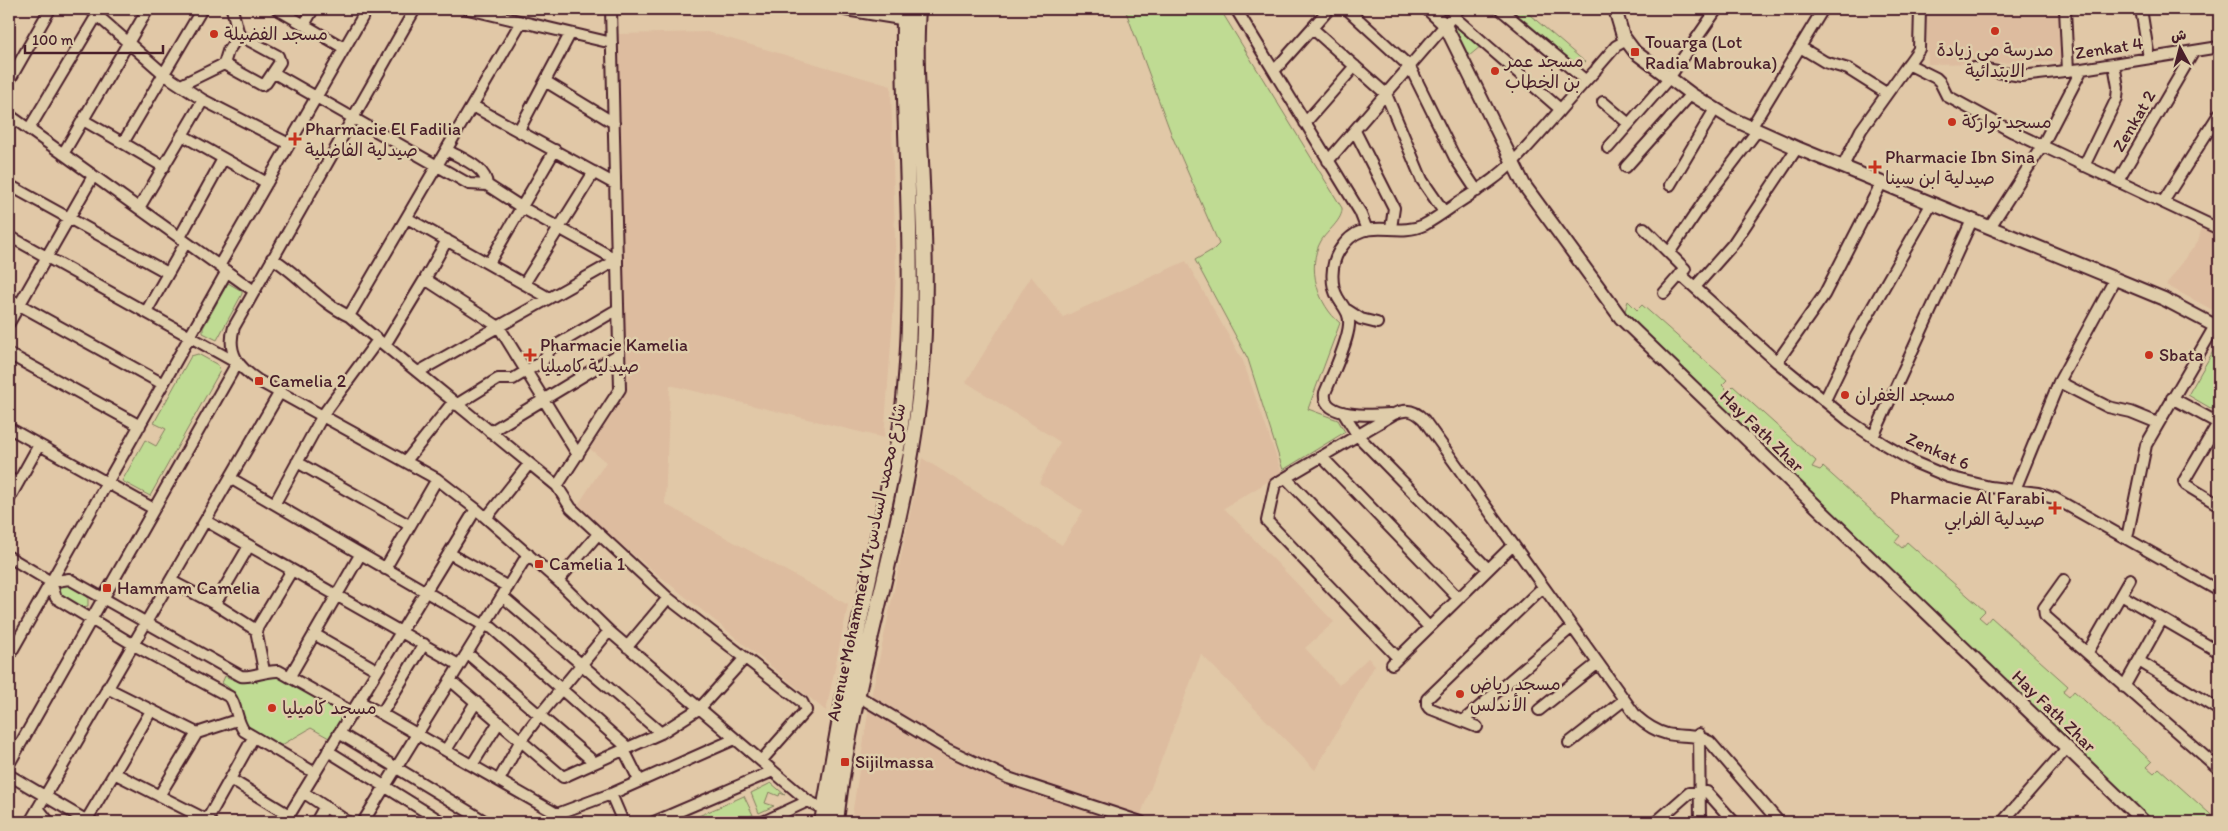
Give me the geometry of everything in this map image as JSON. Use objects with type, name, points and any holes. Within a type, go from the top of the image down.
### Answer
[{"type":"main road","name":"Avenue Mohammed VI شارع محمد السادس","points":[[823,817],[906,439],[909,346],[917,256],[911,14]]},
{"type":"main road","name":"Avenue Mohammed VI شارع محمد السادس","points":[[837,818],[851,693]]},
{"type":"street","points":[[9,81],[50,9]]},
{"type":"street","points":[[63,154],[148,9]]},
{"type":"street","points":[[123,143],[165,76],[200,12],[208,9]]},
{"type":"street","points":[[224,64],[262,85],[266,83],[280,61],[279,57],[239,35],[232,9]]},
{"type":"street","points":[[277,9],[344,48]]},
{"type":"street","points":[[304,25],[313,9]]},
{"type":"street","points":[[9,656],[190,337],[266,184],[367,9]]},
{"type":"street","points":[[9,764],[90,618],[154,510],[237,363],[232,348],[231,335],[272,258],[415,9]]},
{"type":"street","points":[[468,9],[612,43]]},
{"type":"street","points":[[557,486],[618,395],[620,388],[611,9]]},
{"type":"street","points":[[846,9],[911,14]]},
{"type":"street","points":[[1236,9],[1360,212],[1366,230]]},
{"type":"street","points":[[1274,71],[1329,9]]},
{"type":"street","points":[[1347,9],[1410,67],[1454,158],[1477,191]]},
{"type":"street","name":"Hay Fath Zhar","points":[[1428,9],[1452,16],[1524,185],[1621,318],[2144,822]]},
{"type":"street","points":[[1500,9],[1585,80]]},
{"type":"street","points":[[1615,9],[1625,41],[1635,52],[1691,94],[1715,109],[1797,148],[2184,307],[2218,324],[2172,398],[2143,454],[2127,538]]},
{"type":"street","points":[[1608,148],[1669,78],[1716,9]]},
{"type":"street","points":[[1669,253],[1754,129],[1823,9]]},
{"type":"street","points":[[1843,166],[1861,130],[1919,49],[1920,9]]},
{"type":"street","points":[[2065,9],[2068,70]]},
{"type":"street","points":[[2141,9],[2150,58]]},
{"type":"street","points":[[29,129],[96,11],[165,76],[203,100],[289,144]]},
{"type":"street","points":[[1328,161],[1452,16],[1560,109]]},
{"type":"street","points":[[349,316],[521,22]]},
{"type":"street","points":[[1312,28],[1386,94],[1422,180],[1444,212]]},
{"type":"street","points":[[520,130],[570,34]]},
{"type":"street","points":[[181,86],[224,64],[228,51],[239,35]]},
{"type":"street","points":[[1377,323],[1361,319],[1347,310],[1337,297],[1332,281],[1333,266],[1338,252],[1348,240],[1376,227],[1412,229],[1425,224],[1477,191],[1513,163],[1616,46],[1625,41]]},
{"type":"street","points":[[1800,47],[1825,62],[1848,69],[1886,93]]},
{"type":"street","name":"Zenkat 4","points":[[1974,68],[2021,76],[2082,69],[2219,47]]},
{"type":"street","name":"Zenkat 2","points":[[2118,182],[2194,51]]},
{"type":"street","points":[[1908,64],[1936,78],[1947,96],[2042,146],[2219,229]]},
{"type":"street","points":[[2084,166],[2117,98],[2118,87],[2114,64]]},
{"type":"street","points":[[1305,123],[1355,66]]},
{"type":"street","points":[[1990,227],[2042,146],[2082,69]]},
{"type":"street","points":[[274,72],[469,184],[487,185],[559,229],[617,260]]},
{"type":"street","points":[[545,81],[614,123]]},
{"type":"street","points":[[1626,167],[1691,94]]},
{"type":"street","points":[[139,208],[203,100]]},
{"type":"street","points":[[1603,102],[1630,124]]},
{"type":"street","points":[[472,106],[520,130],[615,184]]},
{"type":"street","points":[[1670,185],[1715,109]]},
{"type":"street","points":[[2163,202],[2219,114]]},
{"type":"street","points":[[9,115],[254,291]]},
{"type":"street","points":[[83,120],[164,167]]},
{"type":"street","points":[[1355,131],[1394,208],[1391,228]]},
{"type":"street","points":[[182,135],[266,184]]},
{"type":"street","points":[[1696,287],[1733,244],[1797,148]]},
{"type":"street","points":[[447,150],[482,171],[487,185]]},
{"type":"street","points":[[489,263],[556,150]]},
{"type":"street","points":[[146,312],[168,273],[223,159]]},
{"type":"street","points":[[524,284],[594,172]]},
{"type":"street","points":[[9,323],[93,176]]},
{"type":"street","points":[[1777,362],[1824,295],[1882,182]]},
{"type":"street","points":[[9,185],[168,273]]},
{"type":"street","points":[[1825,400],[1856,336],[1932,203]]},
{"type":"street","points":[[407,218],[549,298]]},
{"type":"street","points":[[1874,438],[1972,220]]},
{"type":"street","points":[[1644,228],[1685,269],[1664,293]]},
{"type":"street","points":[[9,236],[237,363],[246,372],[280,392],[437,479],[487,517],[558,581],[609,631],[808,801],[823,817],[837,818]]},
{"type":"street","points":[[275,503],[323,415],[381,343],[425,279],[447,240]]},
{"type":"street","points":[[272,258],[292,271],[336,310],[349,316],[557,486],[571,508],[668,598],[802,702],[806,707],[798,721],[761,761]]},
{"type":"street","points":[[418,372],[617,260]]},
{"type":"street","name":"Zenkat 6","points":[[1680,274],[1777,362],[1874,438],[1933,471],[1966,482],[2014,492],[2038,493],[2056,499],[2219,591]]},
{"type":"street","points":[[425,279],[485,316],[499,327],[578,455]]},
{"type":"street","points":[[2014,492],[2059,382],[2115,279]]},
{"type":"street","points":[[9,299],[163,384]]},
{"type":"street","points":[[406,461],[454,403],[498,379],[513,379],[543,361],[550,349],[618,309]]},
{"type":"street","points":[[1347,310],[1350,327],[1325,397],[1330,408],[1343,412],[1364,415],[1394,414]]},
{"type":"street","points":[[9,354],[140,426]]},
{"type":"street","points":[[490,432],[619,354]]},
{"type":"street","points":[[2059,382],[2108,407],[2131,412],[2158,423]]},
{"type":"street","points":[[30,822],[280,392]]},
{"type":"street","points":[[2172,398],[2218,423],[2184,481],[2186,485],[2219,505]]},
{"type":"street","points":[[1512,545],[1395,661],[1267,521],[1275,484],[1394,414],[1407,410],[1420,415],[1636,716],[1654,729],[1666,733],[1699,735],[1710,742],[1780,822]]},
{"type":"street","points":[[1343,412],[1358,436],[1488,569]]},
{"type":"street","points":[[9,428],[154,510]]},
{"type":"street","points":[[2210,438],[2219,443]]},
{"type":"street","points":[[9,499],[39,445]]},
{"type":"street","points":[[1322,457],[1458,598]]},
{"type":"street","points":[[297,462],[409,525]]},
{"type":"street","points":[[487,517],[529,464]]},
{"type":"street","points":[[9,478],[18,483]]},
{"type":"street","points":[[230,478],[360,555],[483,625],[492,628],[626,749],[639,780]]},
{"type":"street","points":[[1286,478],[1429,627]]},
{"type":"street","points":[[385,569],[437,479]]},
{"type":"street","points":[[230,778],[287,818],[476,509]]},
{"type":"street","points":[[206,521],[459,665]]},
{"type":"street","points":[[558,581],[598,534]]},
{"type":"street","points":[[215,604],[249,546]]},
{"type":"street","points":[[449,553],[508,587]]},
{"type":"street","points":[[362,822],[528,554]]},
{"type":"street","points":[[290,676],[360,555]]},
{"type":"street","points":[[9,558],[51,582],[68,580],[241,676],[247,677],[264,671],[279,671],[352,712]]},
{"type":"street","points":[[264,671],[256,630],[292,570]]},
{"type":"street","points":[[2088,652],[2130,579]]},
{"type":"street","points":[[2064,580],[2044,608],[2044,613],[2048,619],[2088,652],[2124,687],[2219,769]]},
{"type":"street","points":[[171,581],[215,604],[256,630]]},
{"type":"street","points":[[51,582],[56,598],[134,645],[230,697],[233,701],[237,720],[244,731],[315,773]]},
{"type":"street","points":[[1477,726],[1430,708],[1427,705],[1427,699],[1543,587]]},
{"type":"street","points":[[2121,595],[2219,652]]},
{"type":"street","points":[[502,596],[661,733]]},
{"type":"street","points":[[627,647],[668,598]]},
{"type":"street","points":[[2124,687],[2162,619]]},
{"type":"street","points":[[1463,721],[1572,628]]},
{"type":"street","points":[[499,780],[521,740],[560,689],[609,631]]},
{"type":"street","points":[[314,634],[377,670]]},
{"type":"street","points":[[382,713],[424,644]]},
{"type":"street","points":[[467,653],[594,762]]},
{"type":"street","points":[[450,680],[563,777],[661,733],[700,708],[745,658]]},
{"type":"street","points":[[2139,662],[2219,710]]},
{"type":"street","points":[[1539,710],[1598,663]]},
{"type":"street","points":[[107,688],[197,733]]},
{"type":"street","points":[[851,693],[947,749],[1008,778],[1141,822]]},
{"type":"street","points":[[1569,744],[1624,700]]},
{"type":"street","points":[[359,701],[557,814],[611,794],[734,739]]},
{"type":"street","points":[[446,750],[476,702]]},
{"type":"street","points":[[9,775],[88,821],[151,710]]},
{"type":"street","points":[[159,796],[197,733],[237,720]]},
{"type":"street","points":[[472,765],[499,722]]},
{"type":"street","points":[[339,733],[486,822]]},
{"type":"street","points":[[1699,735],[1700,822]]},
{"type":"street","points":[[116,774],[209,821],[230,778],[253,738]]},
{"type":"street","points":[[2005,818],[2067,748]]},
{"type":"street","points":[[328,751],[442,822]]},
{"type":"street","points":[[654,822],[773,772]]},
{"type":"street","points":[[303,792],[348,822]]},
{"type":"street","points":[[1656,822],[1689,793],[1700,792],[1707,792],[1734,822]]},
{"type":"street","points":[[611,794],[623,822]]},
{"type":"street","points":[[763,822],[808,801]]},
{"type":"street","points":[[316,822],[325,806]]},
{"type":"street","points":[[38,808],[49,822]]},
{"type":"shaded area","name":"مدرسة مي زيادة الابتدائية","points":[[1926,9],[2062,9],[2064,62],[1928,64]]},
{"type":"shaded area","points":[[707,32],[891,86],[896,277],[884,438],[670,385],[665,504],[848,605],[826,711],[576,508],[606,462],[590,449],[622,398],[626,387],[618,34]]},
{"type":"shaded area","points":[[2202,227],[2219,237],[2219,304],[2217,308],[2211,309],[2166,285],[2198,241]]},
{"type":"shaded area","points":[[1186,261],[1243,361],[1282,473],[1224,508],[1334,622],[1305,648],[1339,685],[1368,658],[1375,665],[1315,770],[1201,654],[1138,822],[851,822],[869,707],[922,458],[1062,545],[1083,511],[1039,483],[1060,442],[966,382],[1031,276],[1063,317]]},
{"type":"green space","points":[[1125,9],[1220,9],[1342,208],[1340,217],[1321,241],[1315,262],[1315,274],[1320,296],[1332,315],[1340,323],[1308,409],[1338,420],[1345,432],[1283,470],[1248,359],[1195,260],[1219,244],[1172,136]]},
{"type":"green space","points":[[1511,9],[1523,9],[1585,62],[1581,66],[1577,65]]},
{"type":"green space","points":[[1453,24],[1481,46],[1469,56]]},
{"type":"green space","points":[[228,283],[242,291],[242,294],[217,340],[203,333],[203,328]]},
{"type":"green space","points":[[1628,301],[1637,310],[1642,305],[1727,380],[1722,385],[1728,391],[1733,386],[1816,461],[1812,467],[1820,470],[1823,467],[1900,536],[1895,542],[1902,548],[1907,542],[1985,611],[1979,617],[1986,623],[1991,617],[2068,686],[2063,692],[2069,697],[2074,691],[2152,762],[2147,767],[2154,773],[2159,768],[2219,822],[2154,822],[1644,330],[1625,311]]},
{"type":"green space","points":[[2219,341],[2219,413],[2188,395]]},
{"type":"green space","points":[[198,354],[218,365],[220,371],[150,496],[122,481],[145,440],[156,446],[166,429],[154,423],[191,356]]},
{"type":"green space","points":[[66,584],[88,597],[88,606],[82,607],[60,594],[57,588],[59,585]]},
{"type":"green space","points":[[225,676],[234,680],[247,681],[277,676],[344,714],[329,738],[311,728],[280,746],[252,732],[244,723],[235,694],[222,683]]},
{"type":"green space","points":[[771,783],[785,795],[780,793],[779,796],[769,792],[765,803],[774,806],[759,813],[751,793]]},
{"type":"green space","points":[[744,796],[753,815],[737,822],[685,822]]},
{"type":"place","name":"مدرسة مي زيادة الابتدائية","points":[[1995,31]]},
{"type":"place","name":"مسجد الفضيلة","points":[[214,34]]},
{"type":"place","name":"Touarga (Lot Radia Mabrouka)","points":[[1635,52]]},
{"type":"place","name":"مسجد عمر بن الخطاب","points":[[1495,71]]},
{"type":"place","name":"مسجد تواركة","points":[[1952,122]]},
{"type":"place","name":"Pharmacie El Fadilia صيدلية الفاضلية","points":[[295,139]]},
{"type":"place","name":"Pharmacie Ibn Sina صيدلية ابن سينا","points":[[1875,167]]},
{"type":"place","name":"Pharmacie Kamelia صيدلية كاميليا","points":[[530,355]]},
{"type":"place","name":"Sbata","points":[[2149,355]]},
{"type":"place","name":"Camelia 2","points":[[259,381]]},
{"type":"place","name":"مسجد الغفران","points":[[1845,395]]},
{"type":"place","name":"Pharmacie Al Farabi صيدلية الفرابي","points":[[2055,508]]},
{"type":"place","name":"Camelia 1","points":[[539,564]]},
{"type":"place","name":"Hammam Camelia","points":[[107,588]]},
{"type":"place","name":"مسجد رياض الأندلس","points":[[1460,694]]},
{"type":"place","name":"مسجد كاميليا","points":[[272,708]]},
{"type":"place","name":"Sijilmassa","points":[[845,762]]}]
